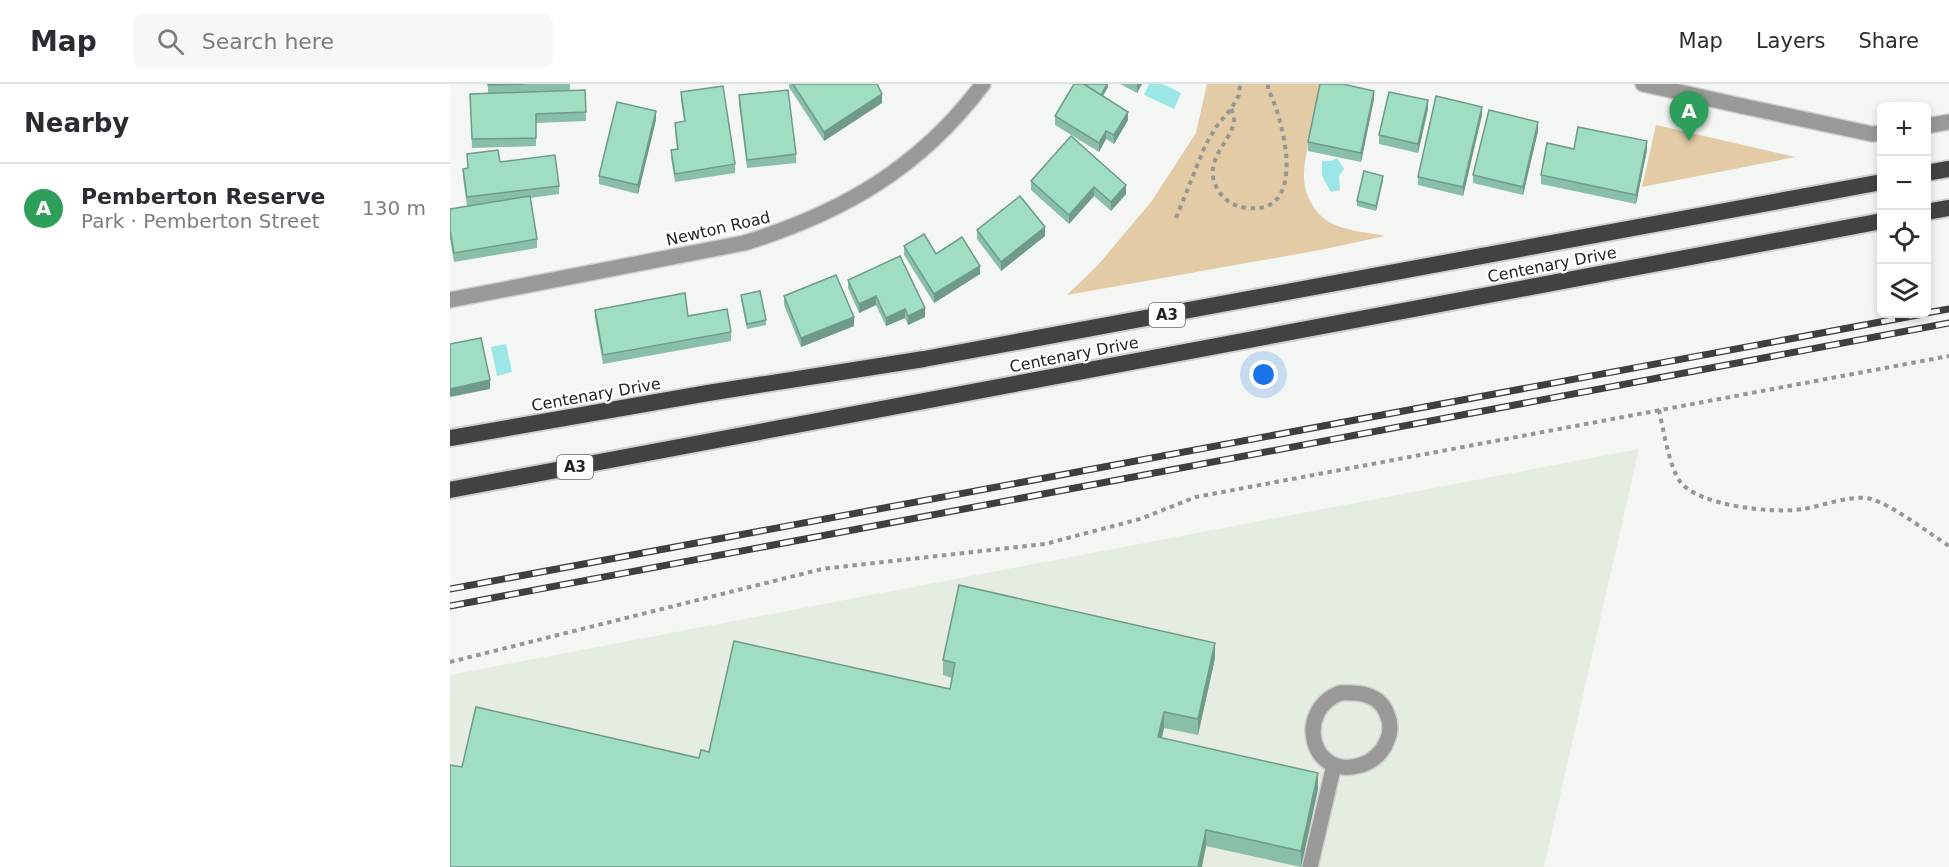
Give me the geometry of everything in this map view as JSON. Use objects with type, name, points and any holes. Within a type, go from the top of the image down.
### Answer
[{"type":"highway","points":[[1931,172],[1949,169]]},
{"type":"highway","name":"Centenary Drive","points":[[450,438],[708,393],[924,359],[1877,183]]},
{"type":"highway","points":[[1931,211],[1949,208]]},
{"type":"highway","name":"Centenary Drive","points":[[450,490],[1877,222]]},
{"type":"street","name":"Newton Road","points":[[450,300],[744,243],[787,230],[828,213],[897,171],[964,109],[982,84]]},
{"type":"street","points":[[1643,84],[1877,133]]},
{"type":"street","points":[[1931,125],[1949,122]]},
{"type":"street","points":[[1340,693],[1362,694],[1380,701],[1385,708],[1390,726],[1388,740],[1380,754],[1364,765],[1343,768],[1334,765],[1318,752],[1313,735],[1315,716],[1323,705],[1340,693]]},
{"type":"street","points":[[1310,867],[1334,765]]},
{"type":"path","points":[[1176,218],[1205,146],[1216,127],[1231,110],[1239,95],[1240,84]]},
{"type":"path","points":[[1231,110],[1234,120],[1232,132],[1216,155],[1213,166],[1215,183],[1227,201],[1238,206],[1255,209],[1266,206],[1277,199],[1286,180],[1285,138],[1268,84]]},
{"type":"path","points":[[450,662],[822,569],[1045,544],[1140,519],[1196,497],[1949,356]]},
{"type":"path","points":[[1659,410],[1667,448],[1679,481],[1697,495],[1761,511],[1802,510],[1840,500],[1870,499],[1896,512],[1949,546]]},
{"type":"shaded area","points":[[1207,84],[1323,84],[1304,170],[1308,197],[1314,208],[1332,224],[1385,236],[1320,250],[1067,295],[1098,265],[1151,202],[1196,133]]},
{"type":"shaded area","points":[[1656,125],[1795,157],[1642,187]]},
{"type":"shaded area","points":[[1639,449],[1544,867],[450,867],[450,675]]},
{"type":"water","points":[[1149,84],[1163,84],[1181,93],[1174,109],[1144,95]]},
{"type":"water","points":[[1337,158],[1344,169],[1339,176],[1340,190],[1331,192],[1322,176],[1322,161]]},
{"type":"water","points":[[506,344],[512,372],[497,376],[491,347]]},
{"type":"building","points":[[793,84],[877,84],[882,94],[824,132]]},
{"type":"building","points":[[1074,84],[1084,84],[1128,112],[1114,135],[1106,131],[1099,143],[1055,116]]},
{"type":"building","points":[[1084,84],[1107,84],[1101,95]]},
{"type":"building","points":[[1320,84],[1343,84],[1374,91],[1361,153],[1308,142]]},
{"type":"building","points":[[723,86],[735,164],[675,174],[671,150],[678,149],[675,123],[685,121],[681,92]]},
{"type":"building","points":[[585,90],[586,112],[536,114],[536,138],[472,139],[470,94]]},
{"type":"building","points":[[788,90],[796,154],[747,160],[739,95]]},
{"type":"building","points":[[1389,92],[1428,100],[1418,144],[1379,135]]},
{"type":"building","points":[[1436,96],[1482,107],[1463,187],[1418,177]]},
{"type":"building","points":[[617,102],[656,111],[638,185],[599,176]]},
{"type":"building","points":[[1489,110],[1538,122],[1523,187],[1473,175]]},
{"type":"building","points":[[1578,127],[1647,141],[1636,195],[1541,175],[1547,143],[1574,149]]},
{"type":"building","points":[[1071,136],[1126,185],[1111,202],[1094,187],[1069,215],[1031,181]]},
{"type":"building","points":[[498,150],[500,162],[555,155],[559,186],[467,197],[463,169],[468,168],[467,154]]},
{"type":"building","points":[[1364,171],[1383,176],[1376,206],[1357,201]]},
{"type":"building","points":[[530,196],[537,239],[454,253],[450,230],[450,209]]},
{"type":"building","points":[[1020,196],[1045,227],[1001,262],[977,230]]},
{"type":"building","points":[[924,234],[936,254],[962,237],[980,266],[934,294],[904,246]]},
{"type":"building","points":[[900,256],[925,308],[908,316],[905,309],[886,318],[876,296],[859,304],[848,280]]},
{"type":"building","points":[[836,275],[854,317],[801,338],[784,296]]},
{"type":"building","points":[[760,291],[766,320],[747,324],[741,295]]},
{"type":"building","points":[[685,293],[688,316],[727,309],[731,332],[603,355],[595,310]]},
{"type":"building","points":[[481,338],[490,380],[450,389],[450,344]]},
{"type":"building","points":[[959,585],[1215,643],[1198,719],[1164,712],[1158,737],[1318,773],[1301,851],[1206,830],[1198,867],[450,867],[450,765],[462,767],[476,707],[699,758],[701,750],[709,752],[734,641],[950,689],[955,663],[943,660]]},
{"type":"railway","points":[[1931,312],[1949,309]]},
{"type":"railway","points":[[450,589],[1902,318]]},
{"type":"railway","points":[[450,606],[1949,323]]},
{"type":"place","name":"Pemberton Reserve","points":[[1689,141]]}]
